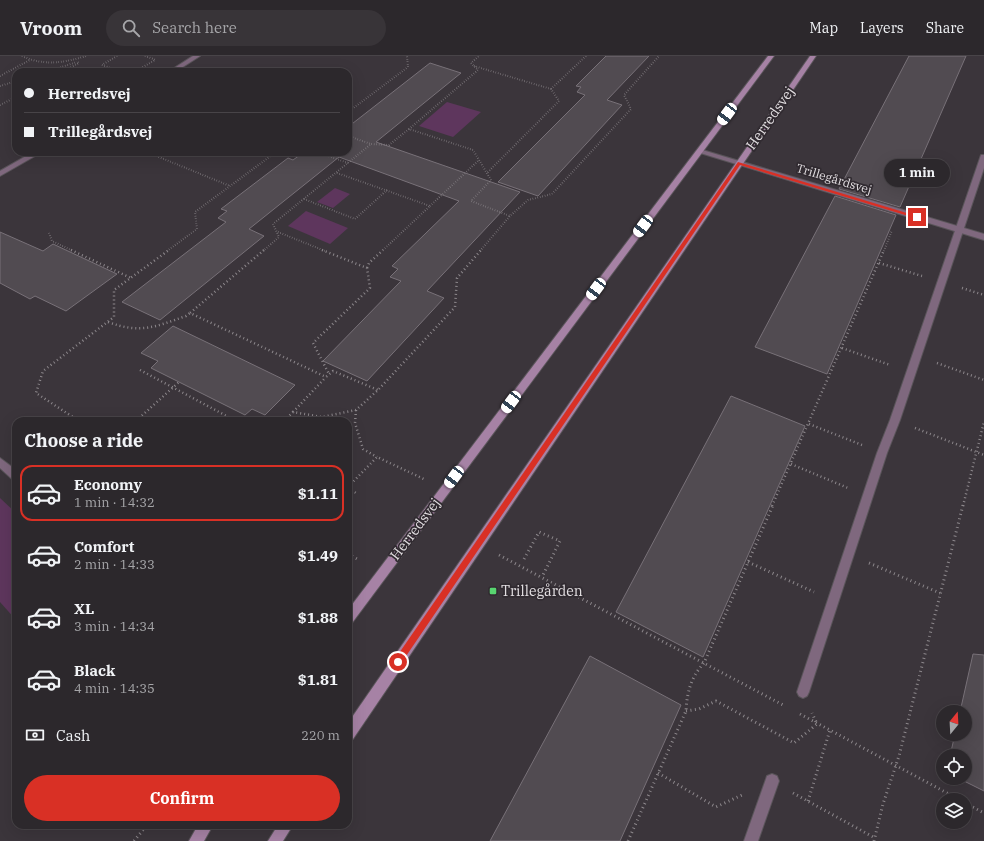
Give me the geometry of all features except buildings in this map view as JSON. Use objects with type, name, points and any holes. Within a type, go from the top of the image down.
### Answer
[{"type":"street","points":[[178,68],[197,56]]},
{"type":"street","name":"Herredsvej","points":[[352,614],[771,56]]},
{"type":"street","name":"Herredsvej","points":[[352,723],[478,545],[813,56]]},
{"type":"street","name":"Trillegårdsvej","points":[[699,151],[984,237]]},
{"type":"street","points":[[0,174],[31,156]]},
{"type":"street","points":[[803,692],[882,453],[895,420],[984,157]]},
{"type":"street","points":[[0,462],[12,472]]},
{"type":"street","points":[[751,841],[772,781]]},
{"type":"street","points":[[196,841],[204,829]]},
{"type":"street","points":[[275,841],[283,829]]},
{"type":"path","points":[[22,56],[30,60],[57,62],[75,60],[86,56]]},
{"type":"path","points":[[111,68],[102,65],[117,56]]},
{"type":"path","points":[[141,68],[155,60],[145,56]]},
{"type":"path","points":[[352,109],[408,67],[407,56]]},
{"type":"path","points":[[352,137],[371,144],[389,145],[478,70],[471,63],[479,56]]},
{"type":"path","points":[[551,89],[586,56]]},
{"type":"path","points":[[293,412],[322,417],[356,410],[378,390],[455,307],[457,278],[510,216],[528,200],[552,194],[630,109],[624,95],[658,56]]},
{"type":"path","points":[[15,68],[30,60]]},
{"type":"path","points":[[58,68],[77,62]]},
{"type":"path","points":[[70,68],[79,63],[77,62]]},
{"type":"path","points":[[474,66],[551,89],[558,101],[487,173]]},
{"type":"path","points":[[0,76],[12,70]]},
{"type":"path","points":[[0,86],[12,82]]},
{"type":"path","points":[[0,105],[12,99]]},
{"type":"path","points":[[409,129],[473,150],[491,180],[471,201],[510,216]]},
{"type":"path","points":[[108,322],[130,329],[142,330],[186,316],[279,237],[273,224],[371,144]]},
{"type":"path","points":[[156,156],[230,186]]},
{"type":"path","points":[[73,417],[36,393],[43,371],[114,317],[114,290],[198,229],[195,212],[271,156]]},
{"type":"path","points":[[328,156],[348,163]]},
{"type":"path","points":[[329,374],[313,343],[370,288],[367,268],[370,264],[479,160]]},
{"type":"path","points":[[337,172],[430,206]]},
{"type":"path","points":[[304,199],[355,219],[387,190]]},
{"type":"path","points":[[628,841],[686,711],[686,693],[698,669],[704,663],[894,230],[886,228]]},
{"type":"path","points":[[277,232],[367,268]]},
{"type":"path","points":[[48,233],[52,241],[131,278]]},
{"type":"path","points":[[879,263],[942,282]]},
{"type":"path","points":[[190,313],[326,377]]},
{"type":"path","points":[[842,348],[910,372]]},
{"type":"path","points":[[916,356],[984,380]]},
{"type":"path","points":[[140,370],[228,417]]},
{"type":"path","points":[[288,417],[332,371],[378,390]]},
{"type":"path","points":[[140,417],[179,382]]},
{"type":"path","points":[[356,410],[355,423],[363,449],[376,457],[446,488]]},
{"type":"path","points":[[895,420],[984,455]]},
{"type":"path","points":[[658,773],[716,807],[772,781],[874,840],[896,765],[984,422]]},
{"type":"path","points":[[809,424],[882,453]]},
{"type":"path","points":[[352,484],[376,457]]},
{"type":"path","points":[[791,464],[868,497]]},
{"type":"path","points":[[352,490],[356,493]]},
{"type":"path","points":[[524,559],[539,532],[560,541],[542,577]]},
{"type":"path","points":[[478,545],[542,577],[789,709]]},
{"type":"path","points":[[849,555],[940,593]]},
{"type":"path","points":[[352,556],[359,560]]},
{"type":"path","points":[[748,562],[834,601]]},
{"type":"path","points":[[686,711],[699,709],[716,701],[794,743],[817,724]]},
{"type":"path","points":[[796,712],[947,793]]},
{"type":"path","points":[[808,801],[830,730]]},
{"type":"path","points":[[972,807],[984,813]]},
{"type":"path","points":[[134,841],[144,829]]},
{"type":"shaded area","points":[[447,102],[481,112],[453,137],[419,126]]},
{"type":"shaded area","points":[[335,188],[350,194],[333,208],[317,202]]},
{"type":"shaded area","points":[[306,211],[348,228],[330,244],[288,226]]},
{"type":"shaded area","points":[[0,498],[12,509],[12,616],[0,602]]},
{"type":"place","name":"Trillegården","points":[[493,591]]},
{"type":"route","points":[[398,662],[739,163],[917,217]]}]
